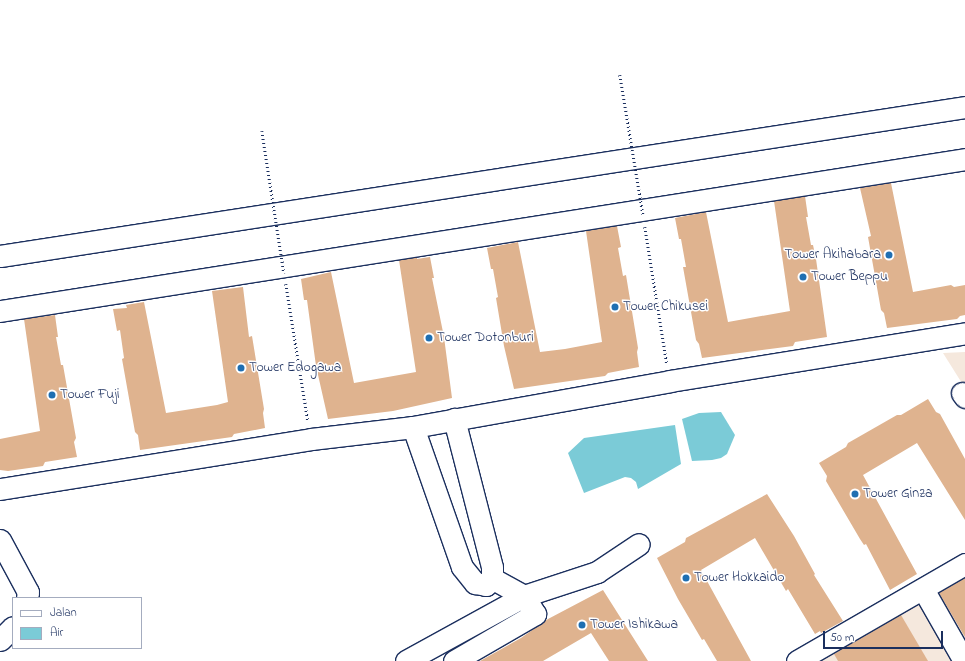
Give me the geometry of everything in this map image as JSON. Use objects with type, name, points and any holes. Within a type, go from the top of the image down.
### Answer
[{"type":"street","points":[[0,256],[965,107]]},
{"type":"street","points":[[0,311],[965,159]]},
{"type":"street","points":[[0,489],[311,438],[413,427],[670,380],[965,333]]},
{"type":"street","points":[[413,427],[462,567],[475,583],[486,585],[492,578],[492,567],[454,420]]},
{"type":"street","points":[[0,540],[28,592],[27,597]]},
{"type":"street","points":[[406,661],[524,596],[597,572],[639,544]]},
{"type":"street","points":[[810,658],[922,588],[965,564]]},
{"type":"street","points":[[454,661],[535,614],[524,596],[492,578]]},
{"type":"street","points":[[922,588],[964,661]]},
{"type":"street","points":[[0,640],[12,629]]},
{"type":"path","points":[[620,75],[670,380]]},
{"type":"path","points":[[262,131],[311,438]]},
{"type":"shaded area","points":[[965,352],[965,388],[943,353]]},
{"type":"shaded area","points":[[965,558],[965,661],[786,661]]},
{"type":"water","points":[[721,412],[735,435],[727,454],[721,458],[712,460],[692,461],[682,419],[699,413]]},
{"type":"water","points":[[675,425],[681,464],[638,489],[636,482],[631,478],[625,477],[584,493],[568,453],[584,438]]},
{"type":"building","name":"Tower Akihabara","points":[[891,183],[913,292],[951,285],[954,287],[965,285],[965,315],[960,316],[957,319],[887,328],[884,313],[881,310],[868,237],[871,236],[860,188]]},
{"type":"building","name":"Tower Beppu","points":[[805,196],[808,217],[806,217],[811,245],[813,245],[816,259],[827,337],[795,342],[793,346],[702,358],[699,344],[696,340],[683,267],[686,267],[681,239],[679,239],[675,218],[706,212],[728,322],[790,311],[774,201]]},
{"type":"building","name":"Tower Chikusei","points":[[617,226],[621,247],[618,248],[623,276],[626,275],[638,348],[637,352],[639,367],[608,373],[605,376],[514,389],[504,346],[493,269],[491,269],[487,248],[518,242],[540,352],[565,349],[602,342],[586,231]]},
{"type":"building","name":"Tower Dotonburi","points":[[417,257],[417,259],[430,257],[434,278],[432,278],[444,337],[452,398],[393,411],[328,419],[316,366],[307,300],[304,300],[301,279],[331,272],[354,383],[416,372],[399,260]]},
{"type":"building","name":"Tower Edogawa","points":[[243,287],[249,337],[252,336],[264,409],[263,413],[265,428],[234,434],[232,437],[140,450],[138,435],[135,432],[122,359],[124,358],[120,330],[117,331],[113,309],[127,308],[126,305],[144,302],[166,413],[217,405],[228,402],[212,291]]},
{"type":"building","name":"Tower Fuji","points":[[55,315],[58,337],[56,337],[61,365],[63,365],[76,438],[74,442],[77,457],[45,462],[43,466],[8,471],[0,470],[0,439],[40,431],[24,319]]},
{"type":"building","name":"Tower Ginza","points":[[928,399],[936,412],[940,414],[965,459],[965,520],[917,443],[863,475],[917,574],[890,590],[866,544],[864,545],[860,539],[826,481],[827,476],[819,463],[846,447],[848,443]]},
{"type":"building","name":"Tower Hokkaido","points":[[767,494],[794,536],[815,574],[814,575],[843,621],[821,633],[820,631],[815,634],[788,589],[786,591],[755,538],[701,570],[751,661],[717,661],[704,639],[702,640],[678,599],[657,558],[685,542],[686,538]]},
{"type":"building","points":[[965,578],[965,637],[939,593]]},
{"type":"building","name":"Tower Ishikawa","points":[[603,590],[648,661],[609,661],[591,633],[543,661],[480,661],[521,638],[548,619]]},
{"type":"building","points":[[901,615],[928,661],[838,661],[834,654]]},
{"type":"place","name":"Tower Akihabara","points":[[889,255]]},
{"type":"place","name":"Tower Beppu","points":[[803,277]]},
{"type":"place","name":"Tower Chikusei","points":[[615,307]]},
{"type":"place","name":"Tower Dotonburi","points":[[429,338]]},
{"type":"place","name":"Tower Edogawa","points":[[241,368]]},
{"type":"place","name":"Tower Fuji","points":[[52,395]]},
{"type":"place","name":"Tower Ginza","points":[[855,494]]},
{"type":"place","name":"Tower Hokkaido","points":[[686,578]]},
{"type":"place","name":"Tower Ishikawa","points":[[582,625]]}]
